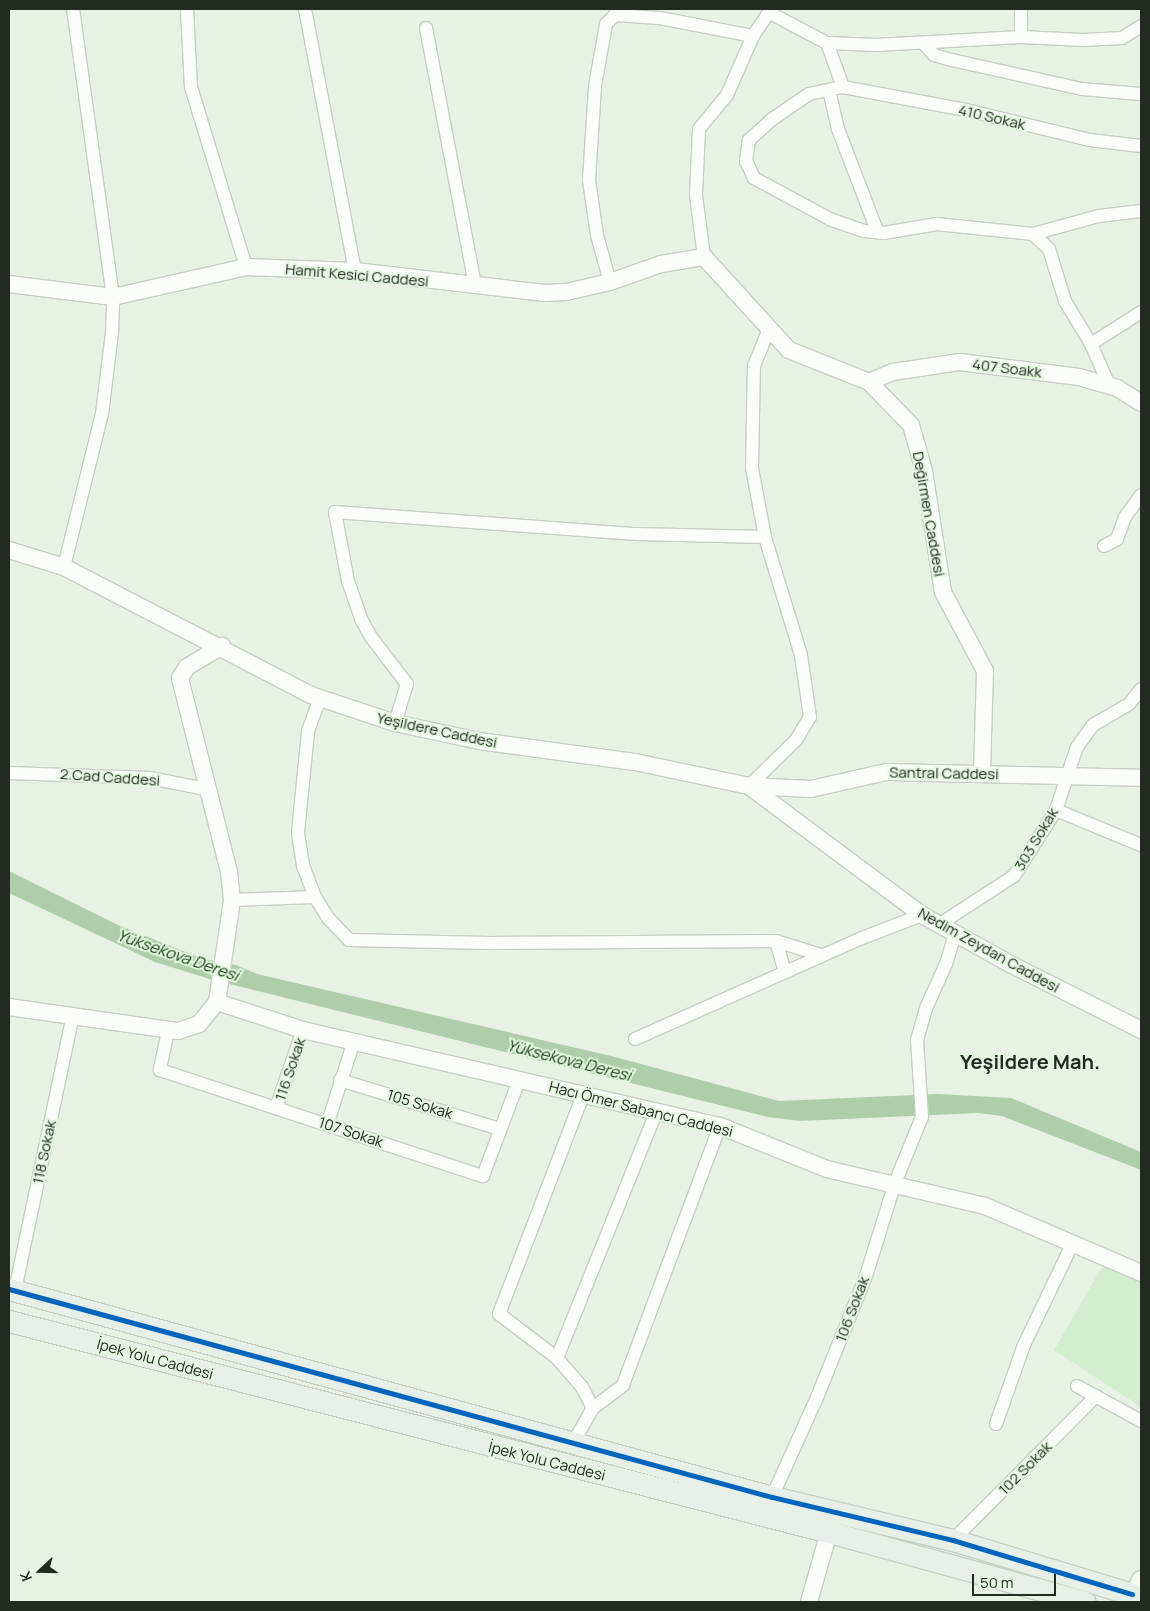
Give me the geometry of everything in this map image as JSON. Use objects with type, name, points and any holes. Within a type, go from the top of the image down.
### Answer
[{"type":"highway","name":"İpek Yolu Caddesi","points":[[12,1289],[772,1497],[953,1540],[1136,1590]]},
{"type":"highway","name":"İpek Yolu Caddesi","points":[[9,1321],[829,1532],[1086,1602]]},
{"type":"street","points":[[64,567],[102,414],[112,333],[112,297],[73,9]]},
{"type":"street","points":[[187,9],[191,87],[246,267]]},
{"type":"street","points":[[304,9],[355,271]]},
{"type":"street","points":[[1021,9],[1021,37]]},
{"type":"street","points":[[704,257],[696,195],[699,129],[727,95],[753,36],[771,11],[827,44],[1021,37],[1083,40],[1122,38],[1141,26]]},
{"type":"street","points":[[610,282],[597,235],[589,180],[595,86],[606,24],[615,15],[660,18],[753,36]]},
{"type":"street","points":[[426,28],[476,286]]},
{"type":"street","points":[[923,42],[934,55],[952,60],[1082,89],[1141,94]]},
{"type":"street","points":[[827,44],[843,87],[809,94],[771,120],[748,140],[746,161],[754,178],[830,219],[878,233],[937,224],[1033,234],[1099,216],[1141,211]]},
{"type":"street","name":"410 Sokak","points":[[843,87],[966,110],[1090,140],[1141,146]]},
{"type":"street","points":[[828,90],[838,129],[878,233]]},
{"type":"street","points":[[1033,234],[1049,249],[1065,302],[1091,344],[1108,385]]},
{"type":"street","name":"Hamit Kesici Caddesi","points":[[9,284],[112,297],[246,267],[355,271],[546,293],[566,292],[610,282],[661,264],[704,257]]},
{"type":"street","name":"Değirmen Caddesi","points":[[704,257],[789,350],[869,382],[912,425],[924,471],[943,592],[985,671],[982,774]]},
{"type":"street","points":[[1091,344],[1141,312]]},
{"type":"street","points":[[749,786],[796,740],[810,717],[801,655],[765,537],[752,468],[754,366],[769,330]]},
{"type":"street","name":"407 Soakk","points":[[869,382],[893,372],[960,362],[1079,377],[1108,385],[1141,403]]},
{"type":"street","points":[[1104,546],[1117,539],[1126,517],[1141,495]]},
{"type":"street","points":[[395,723],[407,684],[371,636],[362,620],[348,581],[335,512],[636,534],[765,537]]},
{"type":"street","name":"Yeşildere Caddesi","points":[[9,550],[64,567],[222,646],[320,698],[395,723],[478,741],[635,762],[749,786]]},
{"type":"street","points":[[9,1007],[168,1030],[184,1030],[198,1024],[218,996],[232,900],[223,843],[180,678],[187,667],[222,646]]},
{"type":"street","name":"303 Sokak","points":[[940,924],[1014,876],[1056,810],[1069,776],[1077,747],[1092,725],[1129,704],[1141,688]]},
{"type":"street","points":[[320,698],[308,731],[298,832],[303,865],[315,897],[328,918],[349,940],[489,943],[776,941],[821,956]]},
{"type":"street","name":"Santral Caddesi","points":[[749,786],[811,789],[886,772],[1141,778]]},
{"type":"street","name":"2.Cad Caddesi","points":[[9,773],[150,778],[210,790]]},
{"type":"street","name":"Nedim Zeydan Caddesi","points":[[749,786],[922,915],[1141,1030]]},
{"type":"street","points":[[1056,810],[1141,845]]},
{"type":"street","points":[[232,900],[315,897]]},
{"type":"street","points":[[635,1039],[821,956],[922,915]]},
{"type":"street","name":"106 Sokak","points":[[772,1497],[818,1395],[866,1276],[895,1183],[922,1117],[917,1040],[926,1008],[946,964],[955,934]]},
{"type":"street","points":[[776,941],[784,972]]},
{"type":"street","name":"Hacı Ömer Sabancı Caddesi","points":[[218,996],[304,1030],[519,1080],[584,1093],[720,1126],[827,1169],[895,1183],[985,1206],[1072,1245],[1141,1273]]},
{"type":"street","name":"118 Sokak","points":[[12,1289],[73,1015]]},
{"type":"street","name":"107 Sokak","points":[[168,1030],[160,1070],[483,1176],[519,1080]]},
{"type":"street","name":"116 Sokak","points":[[276,1108],[304,1030]]},
{"type":"street","points":[[327,1125],[354,1041]]},
{"type":"street","name":"105 Sokak","points":[[340,1080],[500,1129]]},
{"type":"street","points":[[584,1093],[499,1314],[557,1358],[582,1387],[593,1408]]},
{"type":"street","points":[[557,1358],[657,1111]]},
{"type":"street","points":[[573,1443],[593,1408],[623,1385],[720,1126]]},
{"type":"street","points":[[996,1424],[1024,1345],[1072,1245]]},
{"type":"street","points":[[1078,1386],[1141,1420]]},
{"type":"street","name":"102 Sokak","points":[[953,1540],[1096,1396]]},
{"type":"street","points":[[809,1602],[829,1532]]},
{"type":"shaded area","points":[[1103,1265],[1141,1281],[1141,1407],[1054,1350]]},
{"type":"water","name":"Yüksekova Deresi","points":[[9,871],[118,925],[203,959],[236,965],[257,974],[611,1056],[779,1101],[938,1094],[1011,1098],[1141,1152],[1141,1170],[1002,1116],[978,1113],[800,1121],[768,1117],[213,980],[155,962],[9,893]]},
{"type":"transit line","points":[[9,1289],[772,1497],[953,1540],[1132,1594]]},
{"type":"district","name":"Yeşildere Mah.","points":[[1030,1061]]}]
